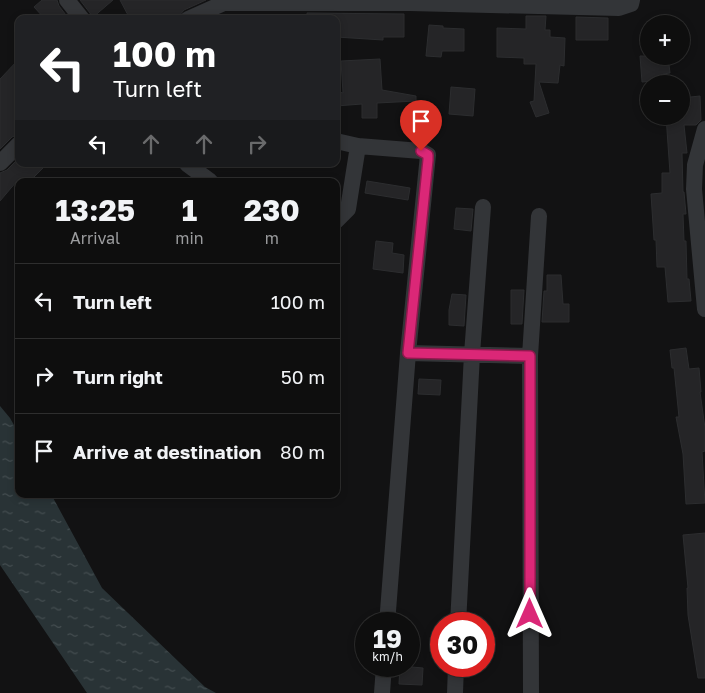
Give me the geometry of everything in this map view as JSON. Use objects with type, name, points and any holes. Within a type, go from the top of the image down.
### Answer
[{"type":"street","points":[[67,0],[79,15]]},
{"type":"street","points":[[196,15],[223,1],[410,2],[619,8],[631,4],[632,0]]},
{"type":"street","points":[[705,129],[695,165],[694,189],[705,309]]},
{"type":"street","points":[[340,142],[358,146],[421,151],[428,155],[408,353],[388,612]]},
{"type":"street","points":[[340,217],[348,209],[358,146]]},
{"type":"street","points":[[0,163],[15,148]]},
{"type":"street","points":[[191,167],[206,178]]},
{"type":"street","points":[[459,612],[472,354],[483,207]]},
{"type":"street","points":[[531,693],[530,356],[539,216]]},
{"type":"street","points":[[408,353],[530,356]]},
{"type":"street","points":[[382,693],[383,677]]},
{"type":"street","points":[[455,693],[456,677]]},
{"type":"water","points":[[0,406],[15,427],[15,498],[53,498],[102,588],[205,687],[216,693],[87,693],[0,565]]},
{"type":"building","points":[[42,0],[57,0],[66,15],[41,15],[34,7]]},
{"type":"building","points":[[80,0],[113,0],[96,15],[91,15]]},
{"type":"building","points":[[120,0],[206,0],[184,10],[180,15],[128,15]]},
{"type":"building","points":[[307,13],[404,14],[404,37],[383,37],[383,40],[340,37],[340,15],[307,15]]},
{"type":"building","points":[[526,16],[546,16],[545,30],[550,30],[550,37],[565,38],[564,66],[560,65],[558,83],[539,82],[549,113],[536,117],[530,102],[534,101],[536,64],[524,64],[524,58],[497,57],[497,28],[526,29]]},
{"type":"building","points":[[576,17],[608,18],[608,40],[576,40]]},
{"type":"building","points":[[429,25],[464,29],[464,51],[442,51],[441,57],[426,56]]},
{"type":"building","points":[[380,59],[382,90],[416,96],[416,101],[377,103],[377,118],[362,118],[362,104],[340,106],[340,92],[343,93],[341,61]]},
{"type":"building","points":[[15,63],[15,136],[0,149],[0,79]]},
{"type":"building","points":[[641,65],[669,65],[670,73],[663,75],[641,75]]},
{"type":"building","points":[[451,87],[475,89],[473,116],[449,114]]},
{"type":"building","points":[[700,96],[701,120],[696,125],[690,125],[690,97]]},
{"type":"building","points":[[667,125],[684,125],[687,153],[682,153],[683,192],[686,214],[683,214],[684,241],[686,241],[687,279],[689,279],[691,301],[668,302],[665,267],[657,267],[651,194],[662,193],[662,173],[670,173]]},
{"type":"building","points":[[15,162],[15,167],[44,167],[33,178],[15,178],[15,183],[0,201],[0,173],[7,170]]},
{"type":"building","points":[[367,181],[410,188],[408,200],[365,193]]},
{"type":"building","points":[[456,208],[473,209],[471,231],[454,229]]},
{"type":"building","points":[[376,241],[393,243],[392,253],[404,255],[403,273],[373,269]]},
{"type":"building","points":[[547,275],[561,275],[563,304],[569,304],[569,322],[542,322],[544,291],[547,291]]},
{"type":"building","points":[[511,290],[524,290],[522,324],[511,324]]},
{"type":"building","points":[[452,294],[466,295],[464,326],[449,325]]},
{"type":"building","points":[[686,348],[689,369],[699,368],[705,428],[705,451],[702,452],[705,503],[686,504],[683,454],[676,417],[679,417],[674,368],[672,368],[670,350]]},
{"type":"building","points":[[419,379],[441,380],[440,395],[418,394]]},
{"type":"building","points":[[705,533],[705,678],[698,678],[688,615],[688,588],[683,535]]},
{"type":"building","points":[[420,668],[423,668],[422,685],[399,684],[399,677],[420,677]]},
{"type":"route","points":[[421,151],[426,152],[428,160],[408,353],[530,356],[530,614]]}]
